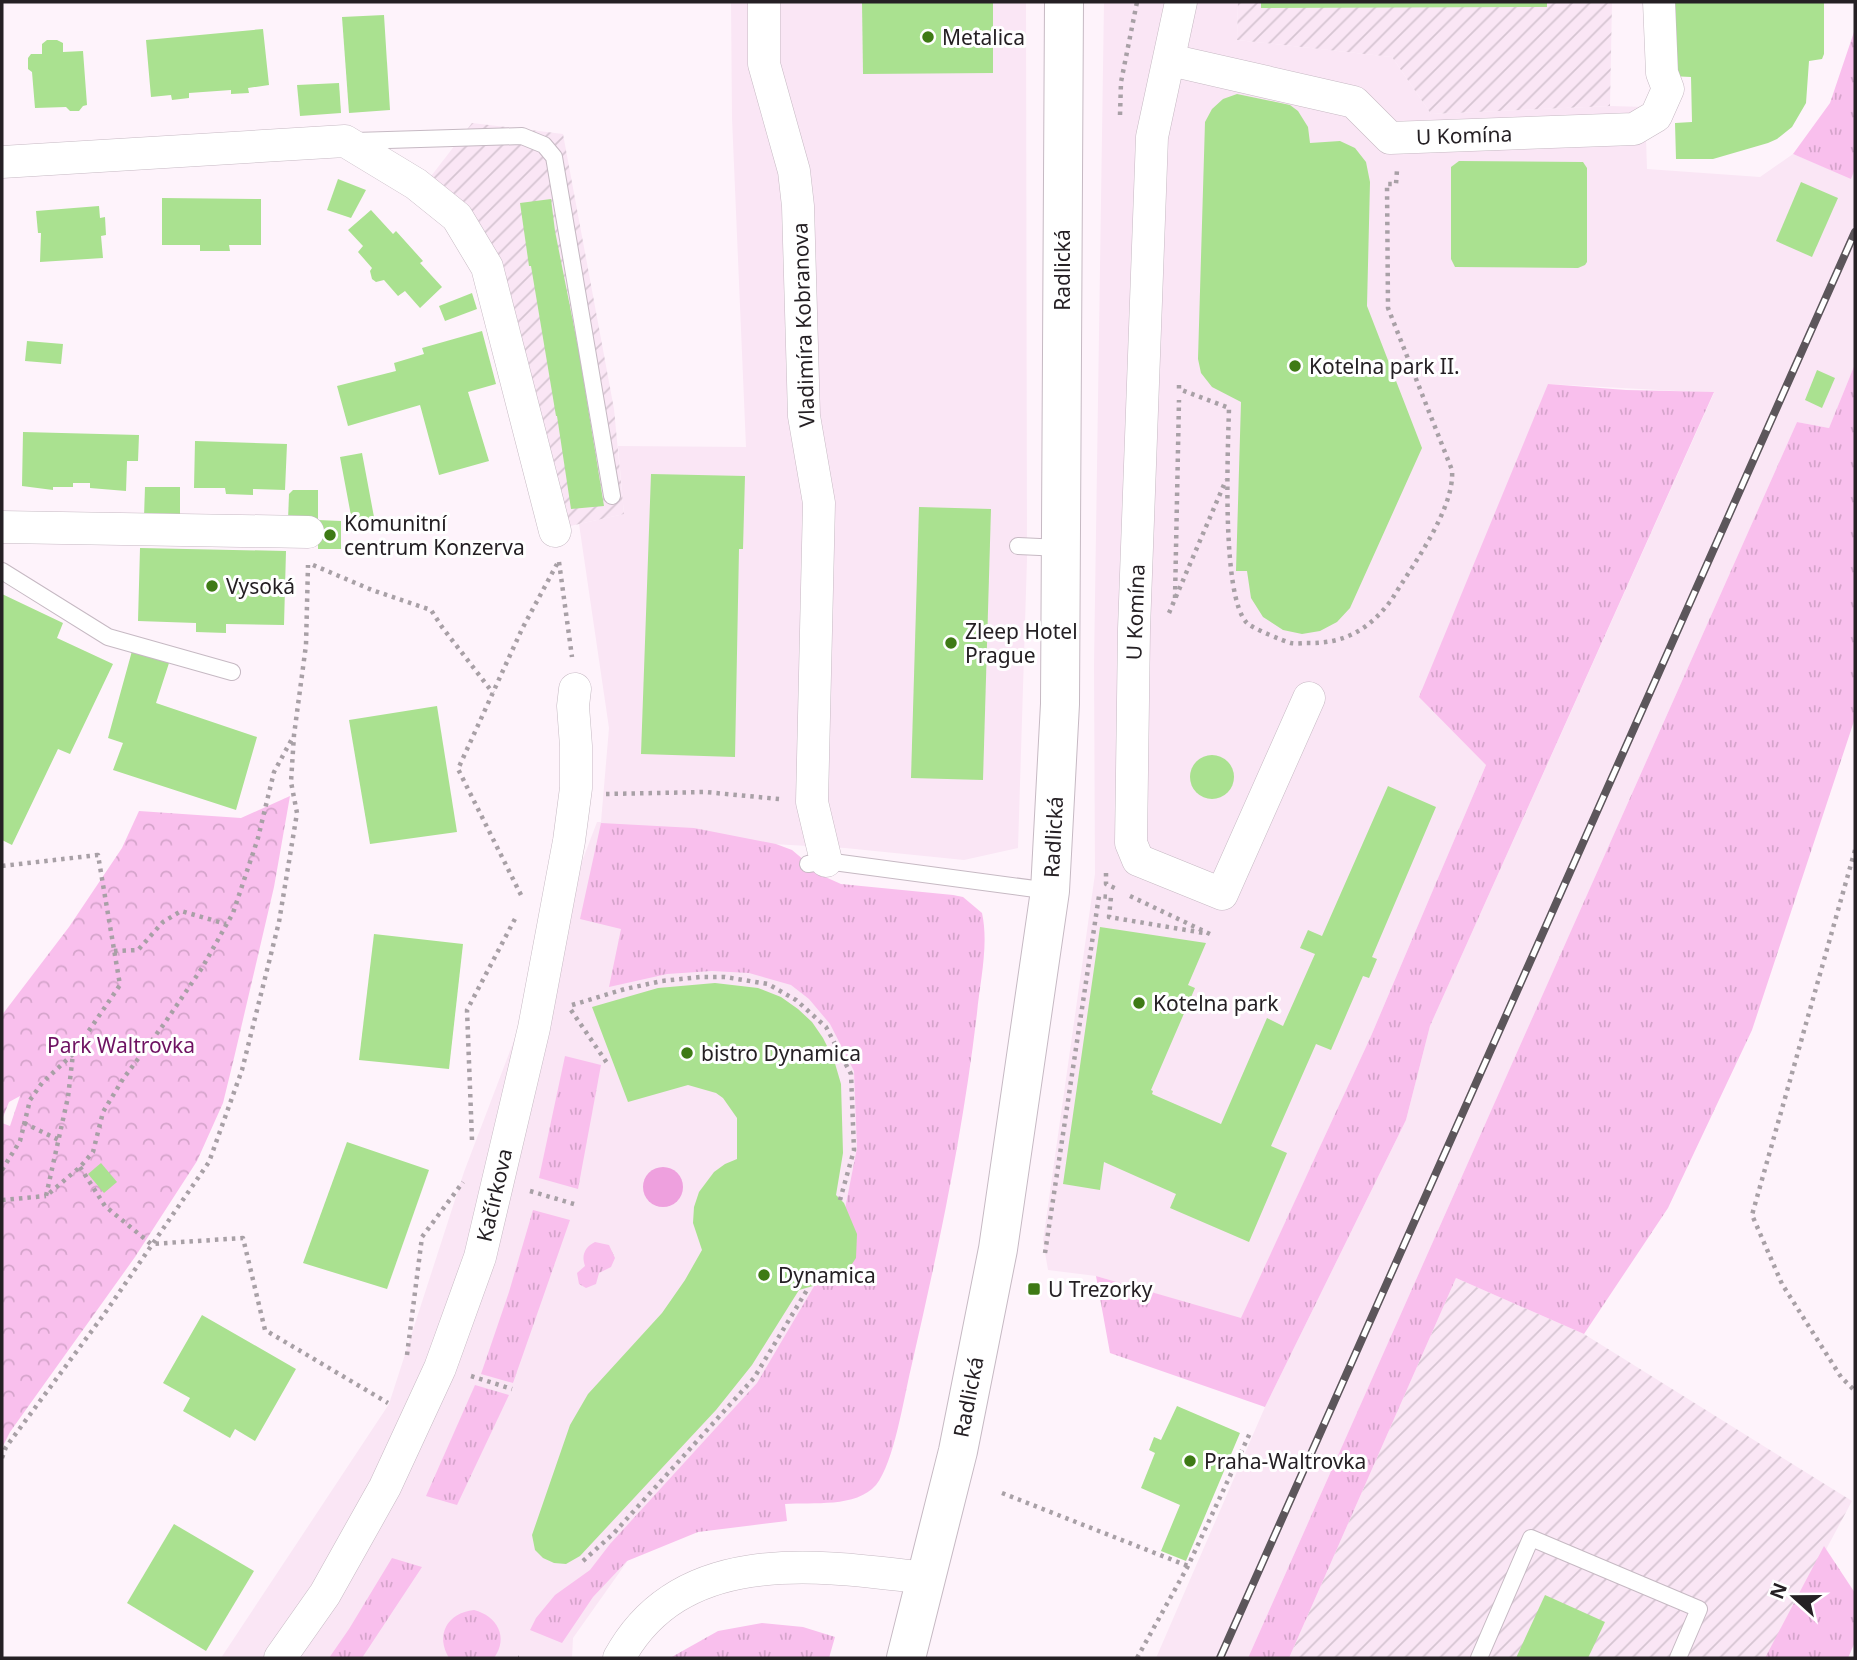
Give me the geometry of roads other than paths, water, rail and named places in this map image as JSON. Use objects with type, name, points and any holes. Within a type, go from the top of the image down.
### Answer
[{"type":"main road","name":"Radlická","points":[[906,1658],[958,1451],[998,1249],[1050,891],[1060,704],[1064,2]]},
{"type":"street","name":"Vladimíra Kobranova","points":[[764,2],[764,64],[796,183],[804,416],[819,503],[812,802],[817,862]]},
{"type":"street","name":"U Komína","points":[[1181,2],[1152,137],[1134,629],[1131,843],[1138,860],[1222,894],[1309,698]]},
{"type":"street","name":"U Komína","points":[[1170,60],[1354,102],[1390,138],[1634,128],[1656,116],[1668,89],[1662,73],[1659,2]]},
{"type":"street","points":[[2,162],[345,141],[416,184],[457,217],[487,267],[557,546]]},
{"type":"street","points":[[2,527],[309,532]]},
{"type":"street","name":"Kačírkova","points":[[280,1658],[325,1594],[385,1487],[440,1368],[480,1257],[534,1028],[569,841],[576,788],[573,706],[575,689]]},
{"type":"street","points":[[619,1658],[627,1642],[659,1606],[673,1596],[715,1579],[748,1572],[816,1567],[926,1578]]},
{"type":"lane","points":[[345,141],[522,136],[544,145],[554,157],[612,496]]},
{"type":"lane","points":[[1018,545],[1061,548]]},
{"type":"lane","points":[[2,571],[108,637],[232,672]]},
{"type":"lane","points":[[817,862],[1050,891]]},
{"type":"lane","points":[[1479,1658],[1531,1538],[1699,1609],[1678,1658]]},
{"type":"railway","points":[[1220,1658],[1855,232]]},
{"type":"place","name":"Metalica","points":[[928,37]]},
{"type":"place","name":"Kotelna park II.","points":[[1295,366]]},
{"type":"place","name":"Komunitní centrum Konzerva","points":[[330,535]]},
{"type":"place","name":"Vysoká","points":[[212,586]]},
{"type":"place","name":"Zleep Hotel Prague","points":[[951,643]]},
{"type":"place","name":"Kotelna park","points":[[1139,1003]]},
{"type":"place","name":"bistro Dynamica","points":[[687,1053]]},
{"type":"place","name":"Dynamica","points":[[764,1275]]},
{"type":"place","name":"U Trezorky","points":[[1034,1289]]},
{"type":"place","name":"Praha-Waltrovka","points":[[1190,1461]]},
{"type":"park label","name":"Park Waltrovka","points":[[121,1045]]}]
